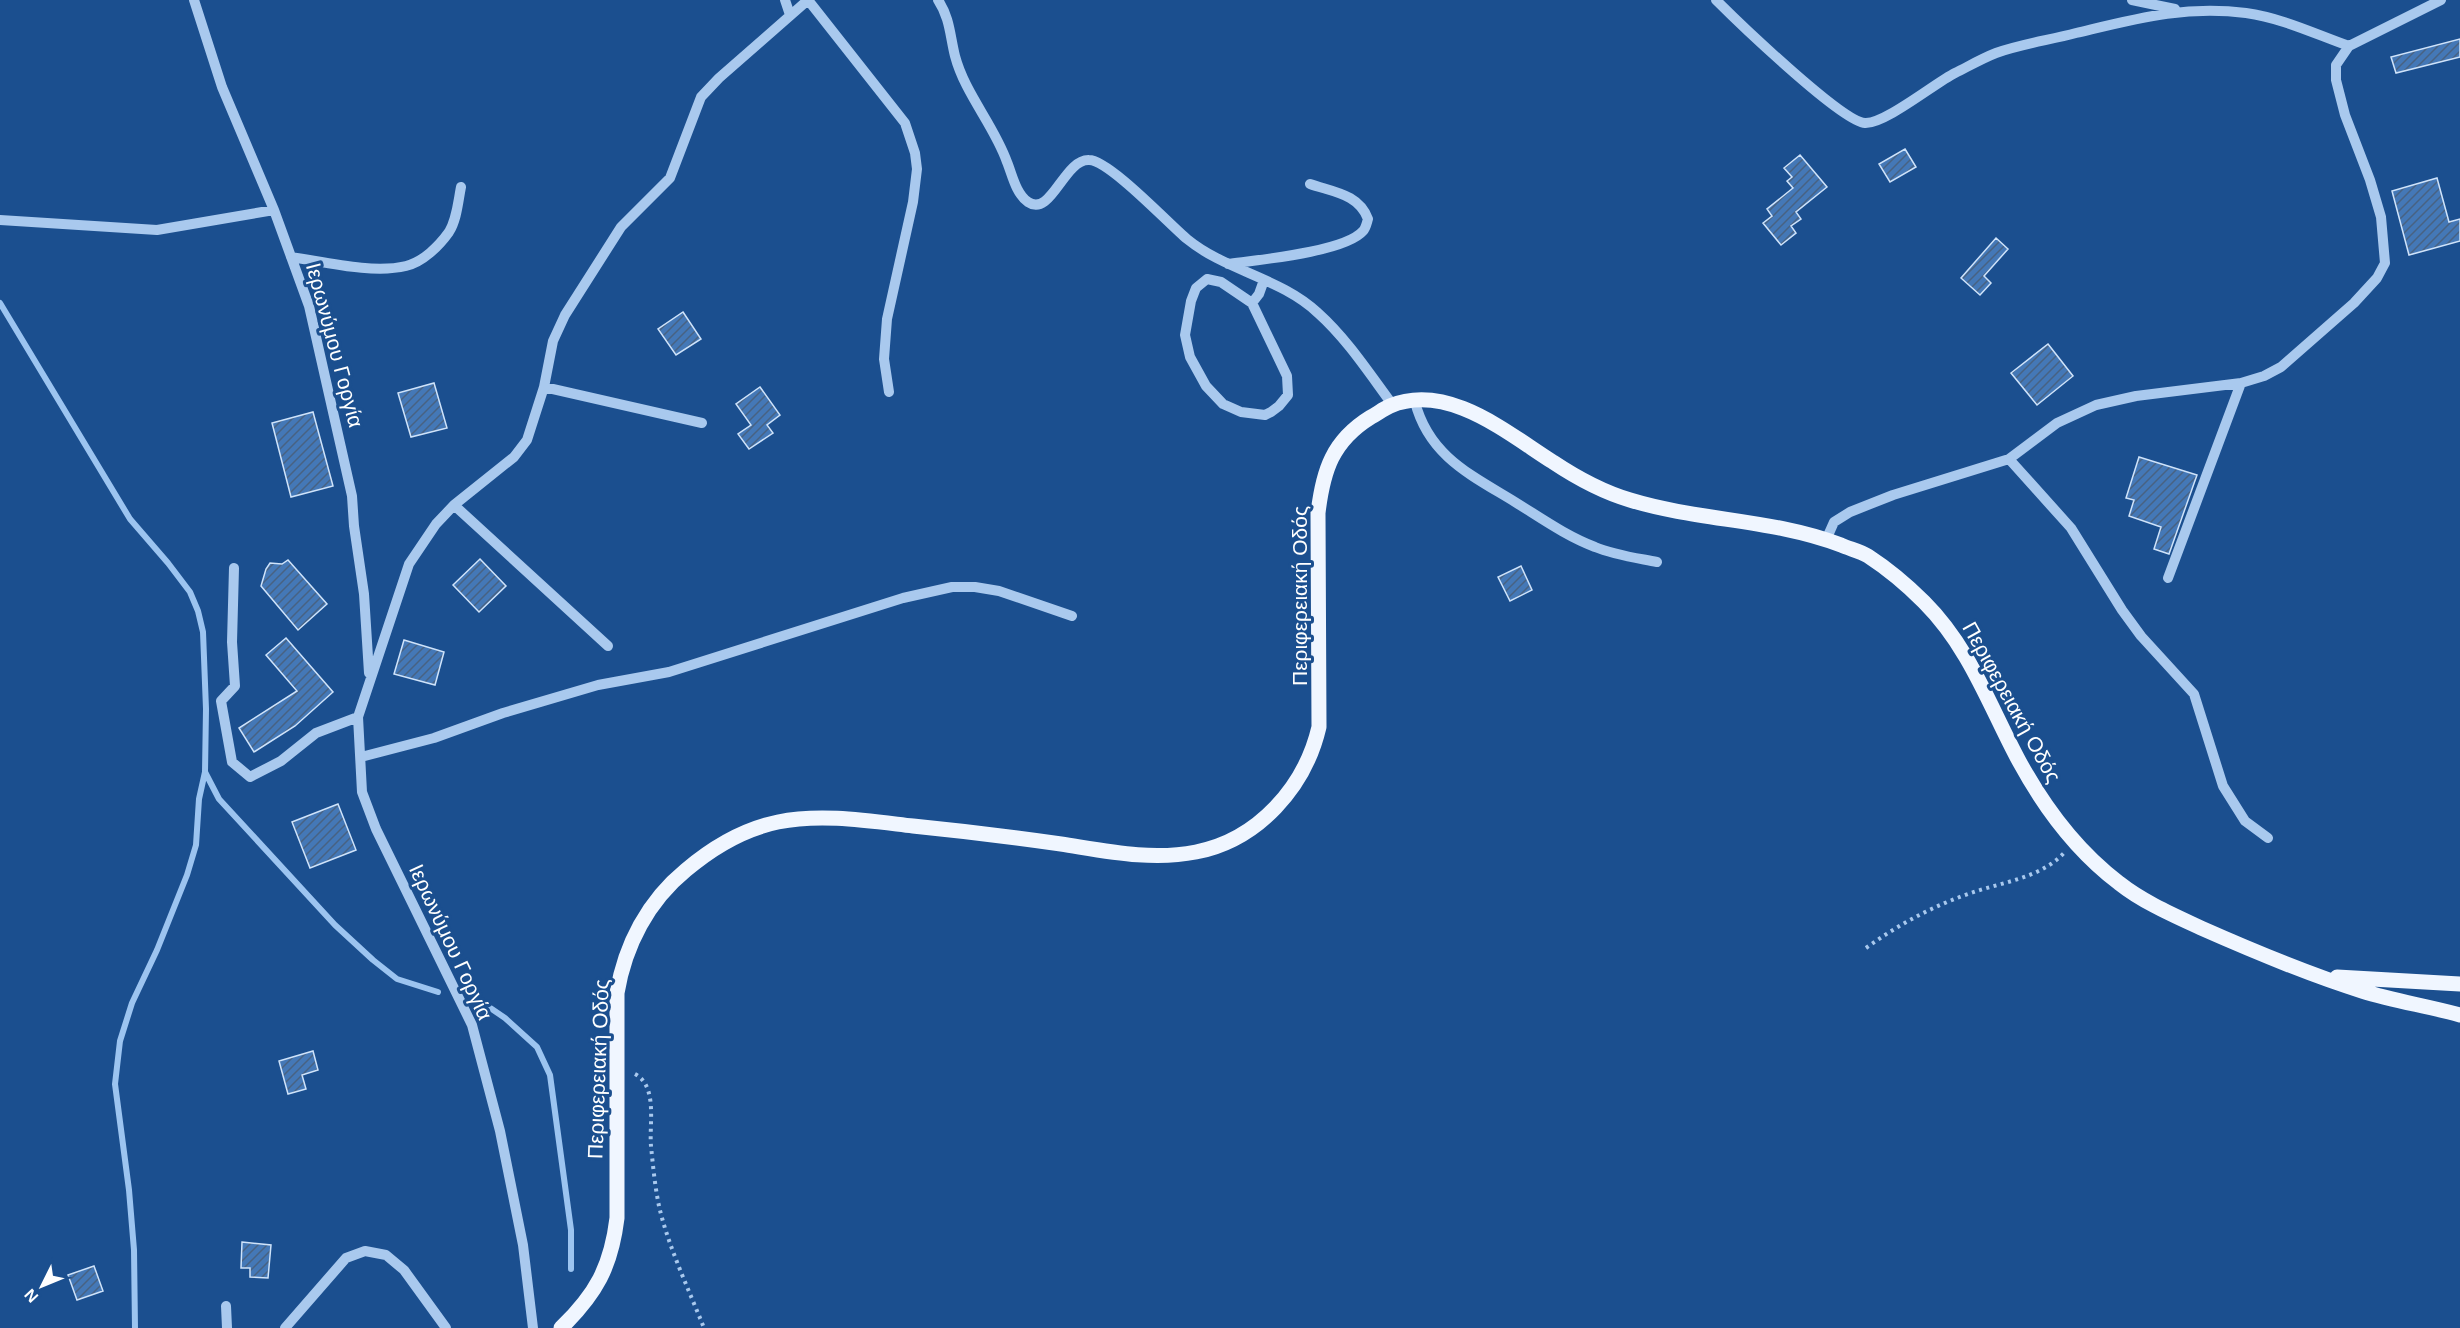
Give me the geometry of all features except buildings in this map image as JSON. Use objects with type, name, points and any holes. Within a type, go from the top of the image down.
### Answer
[{"type":"main road","name":"Περιφερειακή Οδός","points":[[561,1328],[591,1293],[607,1266],[613,1247],[617,1218],[617,993],[624,963],[639,928],[661,895],[686,870],[716,848],[753,830],[792,820],[845,820],[976,833],[1110,852],[1173,855],[1213,848],[1242,835],[1264,819],[1295,783],[1310,755],[1319,727],[1318,513],[1321,485],[1328,464],[1339,444],[1351,431],[1392,405],[1415,402],[1450,404],[1490,420],[1576,477],[1625,499],[1677,513],[1764,525],[1826,540],[1866,555],[1899,578],[1951,632],[1973,667],[2036,791],[2075,842],[2120,884],[2146,901],[2236,943],[2319,976],[2369,993],[2460,1016]]},
{"type":"main road","points":[[2319,976],[2460,984]]},
{"type":"street","name":"Ιερωνύμου Γοργία","points":[[194,0],[222,87],[274,210],[309,306],[352,496],[364,594],[369,680]]},
{"type":"street","points":[[786,0],[790,15]]},
{"type":"street","points":[[234,568],[232,642],[235,686],[221,701],[232,762],[250,777],[281,761],[316,733],[358,717],[409,564],[436,524],[454,505],[514,457],[527,440],[544,387],[553,341],[565,315],[621,227],[670,178],[700,97],[808,0],[905,123],[915,153],[917,169],[913,202],[886,319],[884,359],[889,392]]},
{"type":"street","points":[[938,0],[950,23],[955,57],[968,86],[999,141],[1016,184],[1028,203],[1035,205],[1044,203],[1065,174],[1075,165],[1088,159],[1096,161],[1122,180],[1190,241],[1211,256],[1264,280],[1317,312],[1356,355],[1392,405]]},
{"type":"street","points":[[1716,0],[1760,43],[1839,110],[1854,120],[1868,123],[1882,118],[1953,74],[1997,53],[2181,10],[2212,9],[2287,22],[2349,46]]},
{"type":"street","points":[[2132,0],[2181,10]]},
{"type":"street","points":[[1826,540],[1834,522],[1850,512],[1893,495],[2009,459],[2057,423],[2096,405],[2136,396],[2241,383],[2264,376],[2281,367],[2354,303],[2377,278],[2385,263],[2381,218],[2370,180],[2345,116],[2336,80],[2336,65],[2349,46],[2441,0]]},
{"type":"street","points":[[1228,264],[1319,250],[1348,241],[1364,231],[1368,219],[1364,208],[1358,201],[1310,183]]},
{"type":"street","points":[[291,257],[362,267],[407,266],[425,257],[449,231],[461,187]]},
{"type":"street","points":[[0,220],[157,231],[274,210]]},
{"type":"street","points":[[1207,279],[1221,282],[1252,303],[1287,376],[1288,395],[1279,406],[1265,414],[1241,412],[1223,404],[1206,386],[1190,357],[1185,336],[1191,301],[1196,288],[1207,279]]},
{"type":"street","points":[[1252,303],[1259,294],[1264,280]]},
{"type":"street","points":[[2168,578],[2241,383]]},
{"type":"street","points":[[544,387],[702,423]]},
{"type":"street","points":[[1415,402],[1419,418],[1429,436],[1462,470],[1569,535],[1597,548],[1657,562]]},
{"type":"street","points":[[2009,459],[2071,528],[2121,610],[2194,694],[2223,786],[2245,821],[2268,838]]},
{"type":"street","points":[[454,505],[608,646]]},
{"type":"street","points":[[361,757],[434,738],[503,713],[598,685],[669,672],[903,598],[952,587],[975,587],[999,591],[1072,616]]},
{"type":"street","name":"Ιερωνύμου Γοργία","points":[[358,717],[362,792],[376,829],[472,1026],[500,1131],[523,1245],[533,1328]]},
{"type":"street","points":[[285,1328],[346,1258],[365,1251],[386,1255],[404,1270],[446,1328]]},
{"type":"street","points":[[226,1306],[227,1328]]},
{"type":"path","points":[[1866,948],[1909,919],[1937,906],[2045,869],[2075,842]]},
{"type":"path","points":[[617,1072],[637,1074],[644,1080],[649,1090],[651,1146],[659,1206],[704,1328]]},
{"type":"waterway","points":[[0,303],[130,519],[190,592],[203,632],[206,709],[205,772],[219,799],[335,925],[373,960],[397,979],[438,992]]},
{"type":"waterway","points":[[135,1328],[134,1250],[129,1190],[115,1084],[120,1041],[132,1003],[157,950],[187,875],[196,845],[199,799],[205,772]]},
{"type":"waterway","points":[[477,999],[505,1018],[537,1047],[550,1075],[571,1230],[571,1269]]}]
